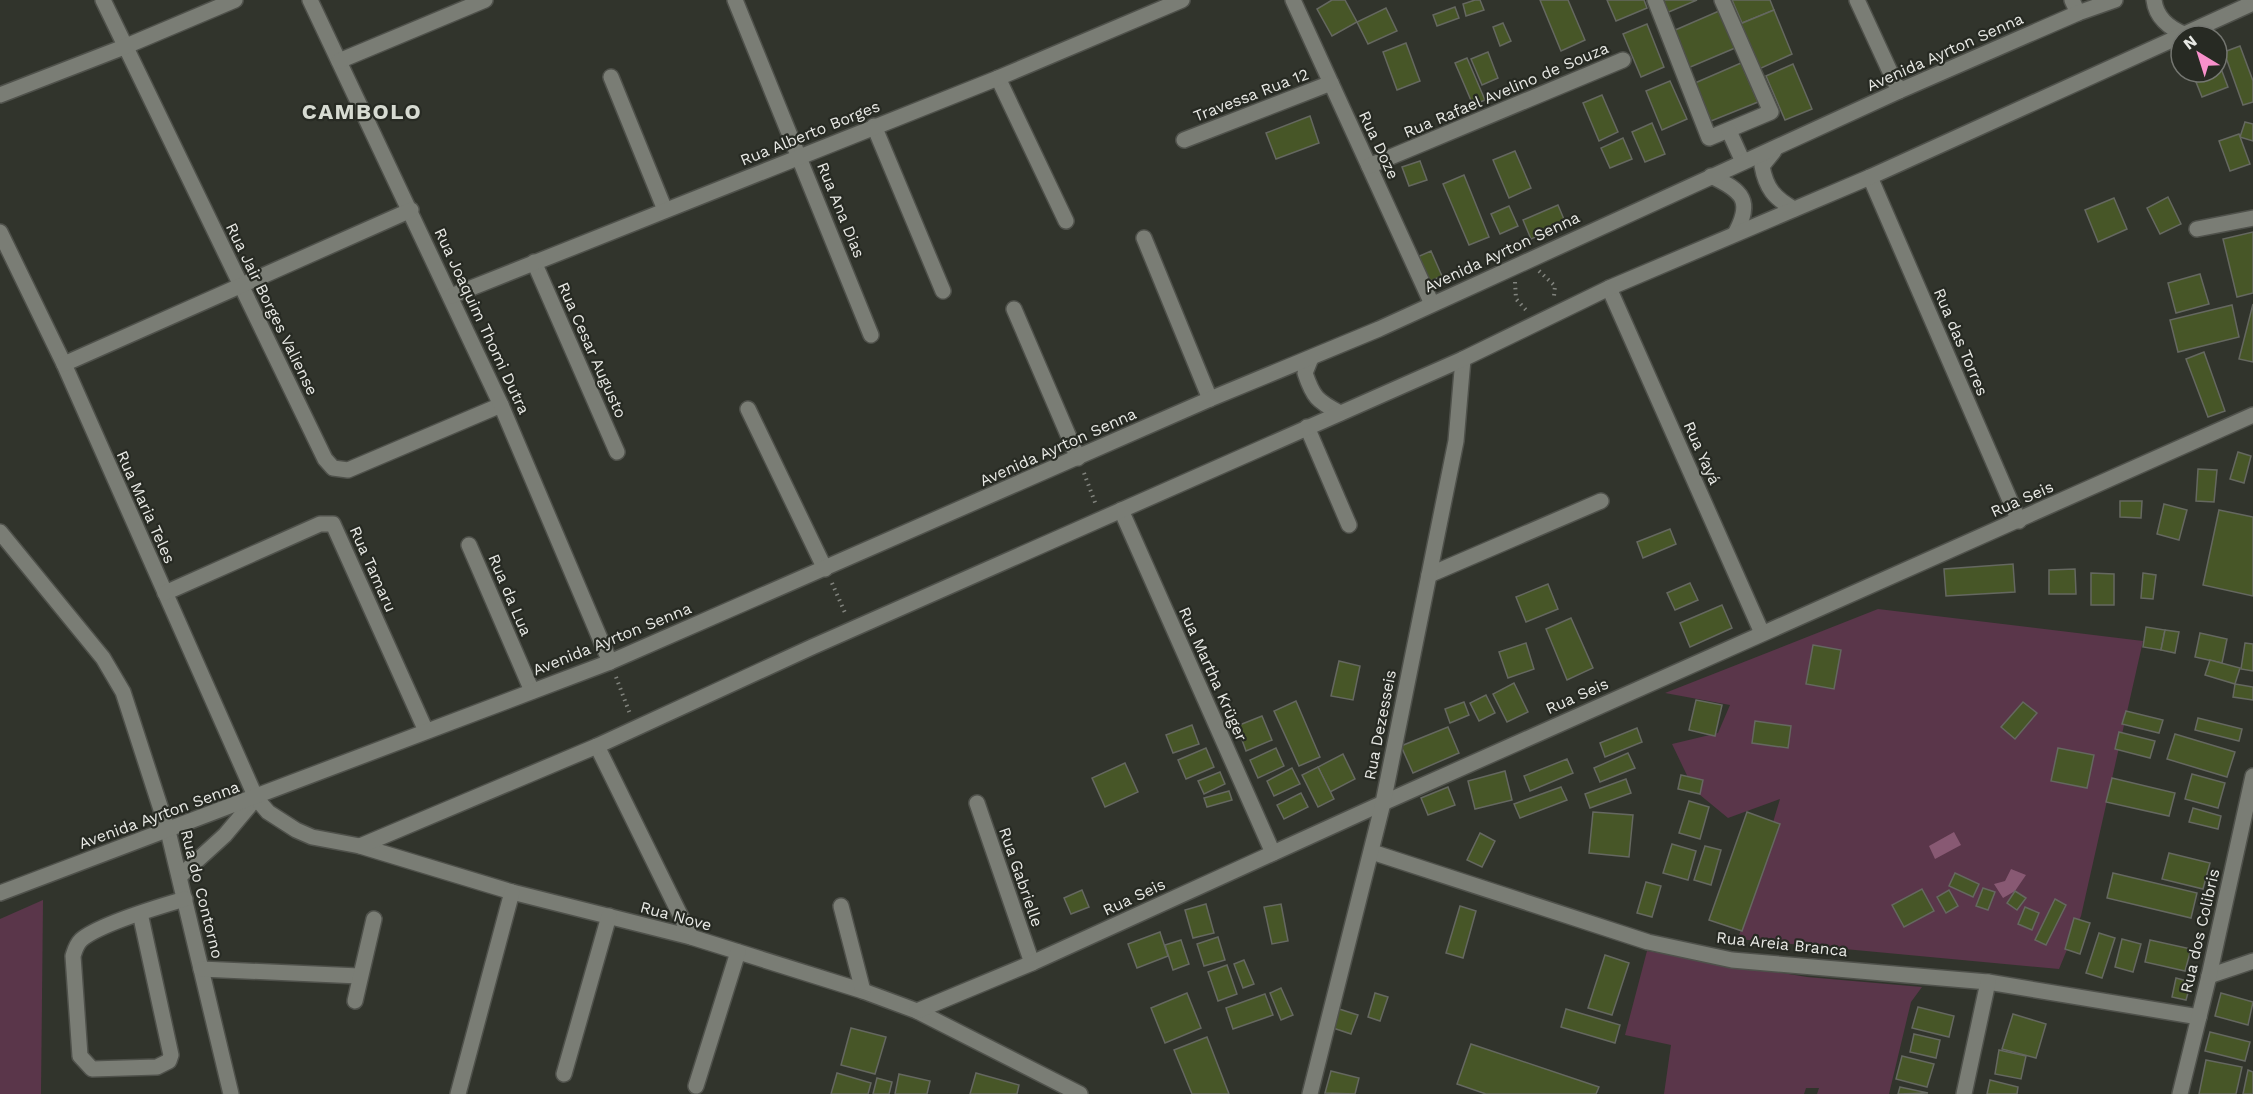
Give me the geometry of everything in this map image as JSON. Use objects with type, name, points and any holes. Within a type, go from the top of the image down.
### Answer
[{"type":"street","name":"Rua Jair Borges Valiense","points":[[103,0],[325,459],[333,468],[348,470],[501,405]]},
{"type":"street","points":[[0,95],[124,47],[235,0]]},
{"type":"street","name":"Rua Joaquim Thomi Dutra","points":[[310,0],[501,405],[610,662]]},
{"type":"street","points":[[339,61],[485,0]]},
{"type":"street","name":"Rua Ana Dias","points":[[735,0],[871,335]]},
{"type":"street","name":"Rua Alberto Borges","points":[[451,296],[801,158],[1182,0]]},
{"type":"street","name":"Rua Doze","points":[[1293,0],[1432,304]]},
{"type":"street","points":[[1655,0],[1709,138],[1771,112],[1722,0]]},
{"type":"street","points":[[1857,0],[1899,91]]},
{"type":"street","name":"Avenida Ayrton Senna","points":[[0,893],[256,798],[610,662],[1432,304],[1899,91],[2075,7],[2115,0]]},
{"type":"street","points":[[2154,0],[2155,9],[2169,26]]},
{"type":"street","points":[[2206,24],[2253,3]]},
{"type":"street","points":[[360,846],[636,729],[853,628],[1463,359],[1609,288],[1870,177],[2169,41]]},
{"type":"street","name":"Rua Rafael Avelino de Souza","points":[[1369,166],[1623,60]]},
{"type":"street","points":[[611,77],[665,210]]},
{"type":"street","points":[[998,78],[1066,221]]},
{"type":"street","name":"Travessa Rua 12","points":[[1184,140],[1330,83]]},
{"type":"street","points":[[874,126],[943,291]]},
{"type":"street","points":[[1729,131],[1743,162]]},
{"type":"street","points":[[1778,146],[1762,166],[1765,183],[1776,199],[1794,209]]},
{"type":"street","points":[[1712,176],[1735,187],[1743,201],[1745,217],[1735,234]]},
{"type":"street","name":"Rua das Torres","points":[[1870,177],[2019,521]]},
{"type":"street","points":[[64,364],[411,210]]},
{"type":"street","points":[[2197,229],[2253,218]]},
{"type":"street","name":"Rua Maria Teles","points":[[0,232],[64,364],[256,798]]},
{"type":"street","points":[[1144,238],[1210,399]]},
{"type":"street","name":"Rua Cesar Augusto","points":[[534,262],[617,452]]},
{"type":"street","name":"Rua Yayá","points":[[1609,288],[1762,633]]},
{"type":"street","points":[[1014,309],[1078,458]]},
{"type":"street","points":[[1311,358],[1305,373],[1313,395],[1321,403],[1340,413]]},
{"type":"street","name":"Rua Dezesseis","points":[[1310,1094],[1383,803],[1456,441],[1463,359]]},
{"type":"street","points":[[748,409],[825,569]]},
{"type":"street","name":"Rua Seis","points":[[917,1011],[1032,963],[1383,803],[2253,415]]},
{"type":"street","points":[[1307,427],[1349,525]]},
{"type":"street","points":[[1428,575],[1601,501]]},
{"type":"street","name":"Rua Martha Krüger","points":[[1121,510],[1273,853]]},
{"type":"street","name":"Rua Tamaru","points":[[165,593],[320,525],[333,524],[426,731]]},
{"type":"street","name":"Rua do Contorno","points":[[0,532],[116,677],[129,707],[180,876],[231,1094]]},
{"type":"street","name":"Rua da Lua","points":[[470,545],[532,691]]},
{"type":"street","points":[[597,746],[691,937]]},
{"type":"street","name":"Rua dos Colibris","points":[[2180,1094],[2249,806],[2253,776]]},
{"type":"street","points":[[180,876],[225,835],[256,798]]},
{"type":"street","name":"Rua Nove","points":[[256,798],[268,812],[296,830],[312,837],[360,846],[512,892],[691,937],[863,991],[917,1011],[1080,1094]]},
{"type":"street","name":"Rua Gabrielle","points":[[977,803],[1032,963]]},
{"type":"street","name":"Rua Areia Branca","points":[[1372,852],[1648,942],[1732,960],[1988,982],[2199,1017]]},
{"type":"street","points":[[458,1094],[512,892]]},
{"type":"street","points":[[140,913],[171,1055],[169,1061],[157,1067],[92,1069],[80,1056],[74,963],[76,947],[89,934],[140,913],[185,899]]},
{"type":"street","points":[[841,906],[863,991]]},
{"type":"street","points":[[564,1074],[609,916]]},
{"type":"street","points":[[355,1001],[374,919]]},
{"type":"street","points":[[696,1086],[738,952]]},
{"type":"street","points":[[2209,976],[2253,961]]},
{"type":"street","points":[[201,969],[359,976]]},
{"type":"street","points":[[1964,1094],[1988,982]]},
{"type":"path","points":[[1538,323],[1516,299],[1521,264],[1555,286],[1552,315]]},
{"type":"path","points":[[1078,458],[1101,519]]},
{"type":"path","points":[[825,569],[853,628]]},
{"type":"path","points":[[610,662],[636,729]]},
{"type":"shaded area","points":[[1878,609],[2143,641],[2081,916],[2059,969],[1738,939],[1780,799],[1728,818],[1694,790],[1672,744],[1718,733],[1730,705],[1665,693]]},
{"type":"shaded area","points":[[1954,832],[1961,845],[1935,859],[1929,846]]},
{"type":"shaded area","points":[[2011,869],[2026,875],[2015,891],[2003,898],[1994,884],[2005,881]]},
{"type":"shaded area","points":[[43,900],[41,1094],[0,1094],[0,919]]},
{"type":"shaded area","points":[[1647,951],[1807,977],[1922,987],[1911,1002],[1889,1094],[1817,1094],[1819,1088],[1806,1088],[1804,1094],[1664,1094],[1671,1045],[1625,1035]]},
{"type":"building","points":[[1332,0],[1345,0],[1357,22],[1332,36],[1317,9]]},
{"type":"building","points":[[1480,0],[1484,10],[1466,16],[1463,4]]},
{"type":"building","points":[[1540,0],[1568,0],[1585,40],[1561,51]]},
{"type":"building","points":[[1607,0],[1644,0],[1647,8],[1616,21]]},
{"type":"building","points":[[1658,0],[1697,0],[1664,14]]},
{"type":"building","points":[[1732,0],[1770,0],[1774,10],[1742,23]]},
{"type":"building","points":[[1455,7],[1459,18],[1437,26],[1433,15]]},
{"type":"building","points":[[1386,8],[1397,31],[1368,44],[1357,22]]},
{"type":"building","points":[[1774,10],[1792,54],[1759,69],[1740,24]]},
{"type":"building","points":[[1719,11],[1735,48],[1688,68],[1673,31]]},
{"type":"building","points":[[1503,23],[1511,41],[1500,46],[1493,27]]},
{"type":"building","points":[[1647,24],[1664,67],[1641,77],[1623,34]]},
{"type":"building","points":[[1406,43],[1420,81],[1397,90],[1383,52]]},
{"type":"building","points":[[2240,46],[2253,81],[2253,102],[2243,105],[2229,66],[2229,50]]},
{"type":"building","points":[[1488,52],[1498,78],[1482,85],[1471,59]]},
{"type":"building","points":[[1467,58],[1485,100],[1473,105],[1455,63]]},
{"type":"building","points":[[1741,63],[1758,102],[1711,121],[1695,83]]},
{"type":"building","points":[[1793,64],[1812,109],[1785,120],[1766,76]]},
{"type":"building","points":[[1670,81],[1687,119],[1662,130],[1646,91]]},
{"type":"building","points":[[2197,84],[2227,84],[2228,87],[2202,97]]},
{"type":"building","points":[[1602,95],[1618,132],[1599,141],[1583,103]]},
{"type":"building","points":[[1310,116],[1319,143],[1276,159],[1266,133]]},
{"type":"building","points":[[2245,122],[2253,124],[2253,141],[2240,137]]},
{"type":"building","points":[[1652,123],[1665,154],[1645,162],[1632,132]]},
{"type":"building","points":[[2239,134],[2250,164],[2230,171],[2219,141]]},
{"type":"building","points":[[1623,138],[1632,159],[1610,168],[1601,148]]},
{"type":"building","points":[[1515,151],[1531,188],[1509,198],[1493,160]]},
{"type":"building","points":[[1420,161],[1427,180],[1409,186],[1402,167]]},
{"type":"building","points":[[1464,175],[1489,237],[1469,245],[1443,184]]},
{"type":"building","points":[[2168,197],[2181,224],[2160,234],[2147,208]]},
{"type":"building","points":[[2114,198],[2127,229],[2098,242],[2085,210]]},
{"type":"building","points":[[1558,205],[1566,224],[1531,239],[1523,220]]},
{"type":"building","points":[[1509,206],[1518,226],[1500,234],[1491,214]]},
{"type":"building","points":[[2253,232],[2253,293],[2237,297],[2223,239]]},
{"type":"building","points":[[1431,251],[1442,276],[1426,283],[1415,258]]},
{"type":"building","points":[[2200,274],[2209,304],[2176,313],[2168,283]]},
{"type":"building","points":[[2253,304],[2253,362],[2239,359]]},
{"type":"building","points":[[2232,305],[2239,337],[2178,352],[2170,320]]},
{"type":"building","points":[[2204,352],[2225,411],[2208,417],[2186,359]]},
{"type":"building","points":[[2238,452],[2251,456],[2244,483],[2230,479]]},
{"type":"building","points":[[2198,469],[2217,470],[2214,502],[2196,501]]},
{"type":"building","points":[[2120,501],[2142,501],[2141,518],[2120,517]]},
{"type":"building","points":[[2164,504],[2187,510],[2179,540],[2157,534]]},
{"type":"building","points":[[2219,510],[2253,517],[2253,596],[2203,585]]},
{"type":"building","points":[[1670,529],[1676,544],[1643,558],[1637,542]]},
{"type":"building","points":[[2013,564],[2015,592],[1946,596],[1944,569]]},
{"type":"building","points":[[2075,569],[2076,594],[2049,594],[2049,570]]},
{"type":"building","points":[[2091,573],[2114,574],[2114,605],[2091,605]]},
{"type":"building","points":[[2143,573],[2156,575],[2153,599],[2141,598]]},
{"type":"building","points":[[1690,583],[1698,600],[1675,610],[1667,593]]},
{"type":"building","points":[[1548,584],[1558,609],[1526,622],[1516,597]]},
{"type":"building","points":[[1722,605],[1732,628],[1690,647],[1680,623]]},
{"type":"building","points":[[1571,618],[1593,668],[1567,680],[1546,629]]},
{"type":"building","points":[[2146,627],[2165,630],[2161,650],[2143,647]]},
{"type":"building","points":[[2165,630],[2179,632],[2175,653],[2161,650]]},
{"type":"building","points":[[2200,633],[2227,639],[2222,663],[2195,657]]},
{"type":"building","points":[[1526,643],[1534,669],[1508,678],[1499,652]]},
{"type":"building","points":[[2245,643],[2253,644],[2253,671],[2241,669]]},
{"type":"building","points":[[1813,645],[1841,650],[1834,689],[1806,684]]},
{"type":"building","points":[[2210,660],[2240,668],[2235,684],[2205,675]]},
{"type":"building","points":[[1339,661],[1360,666],[1353,700],[1331,696]]},
{"type":"building","points":[[1514,683],[1528,712],[1507,722],[1493,694]]},
{"type":"building","points":[[2235,684],[2253,687],[2253,700],[2233,697]]},
{"type":"building","points":[[1486,695],[1495,713],[1479,721],[1470,703]]},
{"type":"building","points":[[1696,700],[1722,705],[1715,736],[1689,730]]},
{"type":"building","points":[[1296,701],[1320,757],[1299,766],[1274,711]]},
{"type":"building","points":[[1464,702],[1469,715],[1450,723],[1445,709]]},
{"type":"building","points":[[2023,702],[2037,713],[2015,739],[2001,727]]},
{"type":"building","points":[[2126,711],[2163,720],[2159,733],[2122,724]]},
{"type":"building","points":[[1262,716],[1272,740],[1246,751],[1237,726]]},
{"type":"building","points":[[2198,718],[2242,729],[2239,741],[2195,730]]},
{"type":"building","points":[[1755,721],[1791,726],[1788,748],[1752,743]]},
{"type":"building","points":[[1192,725],[1199,744],[1173,753],[1166,735]]},
{"type":"building","points":[[1448,727],[1459,753],[1413,773],[1401,746]]},
{"type":"building","points":[[1637,728],[1642,742],[1605,757],[1600,743]]},
{"type":"building","points":[[2119,732],[2155,741],[2150,758],[2115,749]]},
{"type":"building","points":[[2175,734],[2235,752],[2227,777],[2167,759]]},
{"type":"building","points":[[1206,748],[1214,767],[1186,779],[1178,760]]},
{"type":"building","points":[[1276,748],[1284,766],[1258,778],[1250,760]]},
{"type":"building","points":[[2058,748],[2094,755],[2087,788],[2051,781]]},
{"type":"building","points":[[1628,753],[1635,768],[1600,782],[1594,768]]},
{"type":"building","points":[[1343,754],[1355,779],[1330,792],[1318,767]]},
{"type":"building","points":[[1567,759],[1573,773],[1530,791],[1524,776]]},
{"type":"building","points":[[1125,763],[1138,792],[1105,807],[1092,778]]},
{"type":"building","points":[[1318,767],[1334,799],[1318,807],[1302,775]]},
{"type":"building","points":[[1292,768],[1300,784],[1274,796],[1267,781]]},
{"type":"building","points":[[1505,771],[1512,800],[1475,809],[1468,781]]},
{"type":"building","points":[[1220,772],[1225,784],[1204,794],[1198,781]]},
{"type":"building","points":[[2192,774],[2225,783],[2218,808],[2185,799]]},
{"type":"building","points":[[1681,775],[1703,780],[1700,794],[1678,789]]},
{"type":"building","points":[[2112,778],[2175,793],[2169,816],[2106,802]]},
{"type":"building","points":[[1626,779],[1631,793],[1590,808],[1585,794]]},
{"type":"building","points":[[1448,787],[1455,805],[1428,815],[1421,798]]},
{"type":"building","points":[[1561,787],[1567,800],[1520,818],[1514,804]]},
{"type":"building","points":[[1229,791],[1232,800],[1207,807],[1204,798]]},
{"type":"building","points":[[1301,793],[1308,807],[1284,819],[1277,805]]},
{"type":"building","points":[[1689,801],[1709,807],[1700,839],[1679,833]]},
{"type":"building","points":[[2193,808],[2221,816],[2218,829],[2189,822]]},
{"type":"building","points":[[1593,812],[1633,815],[1629,857],[1589,853]]},
{"type":"building","points":[[1747,812],[1780,824],[1742,931],[1709,920]]},
{"type":"building","points":[[1480,833],[1495,841],[1482,867],[1467,860]]},
{"type":"building","points":[[1672,844],[1696,851],[1688,880],[1663,873]]},
{"type":"building","points":[[1705,846],[1721,850],[1711,885],[1694,880]]},
{"type":"building","points":[[2169,853],[2210,863],[2203,889],[2162,879]]},
{"type":"building","points":[[1955,873],[1979,884],[1973,897],[1949,886]]},
{"type":"building","points":[[2113,873],[2197,893],[2191,918],[2107,898]]},
{"type":"building","points":[[1646,882],[1661,886],[1652,917],[1637,913]]},
{"type":"building","points":[[1983,888],[1995,892],[1988,910],[1976,906]]},
{"type":"building","points":[[1922,889],[1934,911],[1904,927],[1892,905]]},
{"type":"building","points":[[1082,890],[1089,907],[1071,914],[1064,898]]},
{"type":"building","points":[[1949,890],[1958,906],[1946,913],[1937,897]]},
{"type":"building","points":[[2015,891],[2026,898],[2017,910],[2007,903]]},
{"type":"building","points":[[2055,899],[2066,905],[2046,945],[2035,940]]},
{"type":"building","points":[[1206,904],[1214,933],[1193,938],[1185,910]]},
{"type":"building","points":[[1281,904],[1288,941],[1272,944],[1264,907]]},
{"type":"building","points":[[1460,906],[1476,911],[1463,958],[1446,953]]},
{"type":"building","points":[[2025,907],[2039,913],[2032,930],[2018,924]]},
{"type":"building","points":[[2074,918],[2090,923],[2080,954],[2065,949]]},
{"type":"building","points":[[1160,932],[1168,956],[1137,968],[1128,944]]},
{"type":"building","points":[[2099,933],[2115,938],[2102,978],[2086,973]]},
{"type":"building","points":[[1218,937],[1225,960],[1204,966],[1197,944]]},
{"type":"building","points":[[2122,939],[2141,944],[2133,972],[2115,967]]},
{"type":"building","points":[[1181,940],[1189,964],[1173,970],[1165,945]]},
{"type":"building","points":[[2150,940],[2191,949],[2185,971],[2145,962]]},
{"type":"building","points":[[1605,955],[1629,963],[1612,1015],[1588,1008]]},
{"type":"building","points":[[1244,960],[1254,984],[1243,988],[1234,964]]},
{"type":"building","points":[[1227,965],[1237,994],[1218,1001],[1208,972]]},
{"type":"building","points":[[2176,978],[2191,982],[2186,1000],[2172,997]]},
{"type":"building","points":[[1281,988],[1293,1015],[1281,1020],[1270,993]]},
{"type":"building","points":[[1187,993],[1201,1028],[1165,1043],[1151,1008]]},
{"type":"building","points":[[1375,993],[1388,997],[1380,1021],[1368,1017]]},
{"type":"building","points":[[2221,993],[2253,1002],[2248,1025],[2215,1016]]},
{"type":"building","points":[[1265,994],[1273,1015],[1233,1029],[1226,1008]]},
{"type":"building","points":[[1918,1007],[1954,1016],[1949,1037],[1912,1028]]},
{"type":"building","points":[[1336,1008],[1358,1015],[1351,1034],[1330,1027]]},
{"type":"building","points":[[1566,1009],[1620,1025],[1615,1043],[1561,1027]]},
{"type":"building","points":[[2013,1014],[2046,1024],[2036,1058],[2002,1049]]},
{"type":"building","points":[[851,1028],[886,1037],[875,1074],[841,1065]]},
{"type":"building","points":[[2210,1032],[2250,1042],[2245,1061],[2205,1051]]},
{"type":"building","points":[[1914,1034],[1940,1040],[1936,1058],[1910,1052]]},
{"type":"building","points":[[1207,1037],[1229,1094],[1192,1094],[1174,1050]]},
{"type":"building","points":[[1471,1044],[1599,1087],[1596,1094],[1486,1094],[1457,1084]]},
{"type":"building","points":[[1999,1050],[2026,1056],[2021,1079],[1995,1074]]},
{"type":"building","points":[[1902,1056],[1934,1064],[1927,1087],[1896,1079]]},
{"type":"building","points":[[2206,1060],[2242,1067],[2236,1094],[2199,1094]]},
{"type":"building","points":[[2248,1070],[2253,1072],[2253,1094],[2243,1094]]},
{"type":"building","points":[[1331,1071],[1359,1078],[1355,1094],[1325,1093]]},
{"type":"building","points":[[837,1073],[871,1083],[868,1094],[831,1094]]},
{"type":"building","points":[[976,1073],[1019,1085],[1017,1094],[970,1094]]},
{"type":"building","points":[[899,1074],[930,1081],[927,1094],[895,1094]]},
{"type":"building","points":[[877,1078],[892,1082],[889,1094],[873,1094]]},
{"type":"building","points":[[1990,1080],[2018,1087],[2017,1094],[1987,1094]]},
{"type":"building","points":[[1900,1087],[1928,1093],[1898,1094]]},
{"type":"district","name":"CAMBOLO","points":[[362,111]]}]
